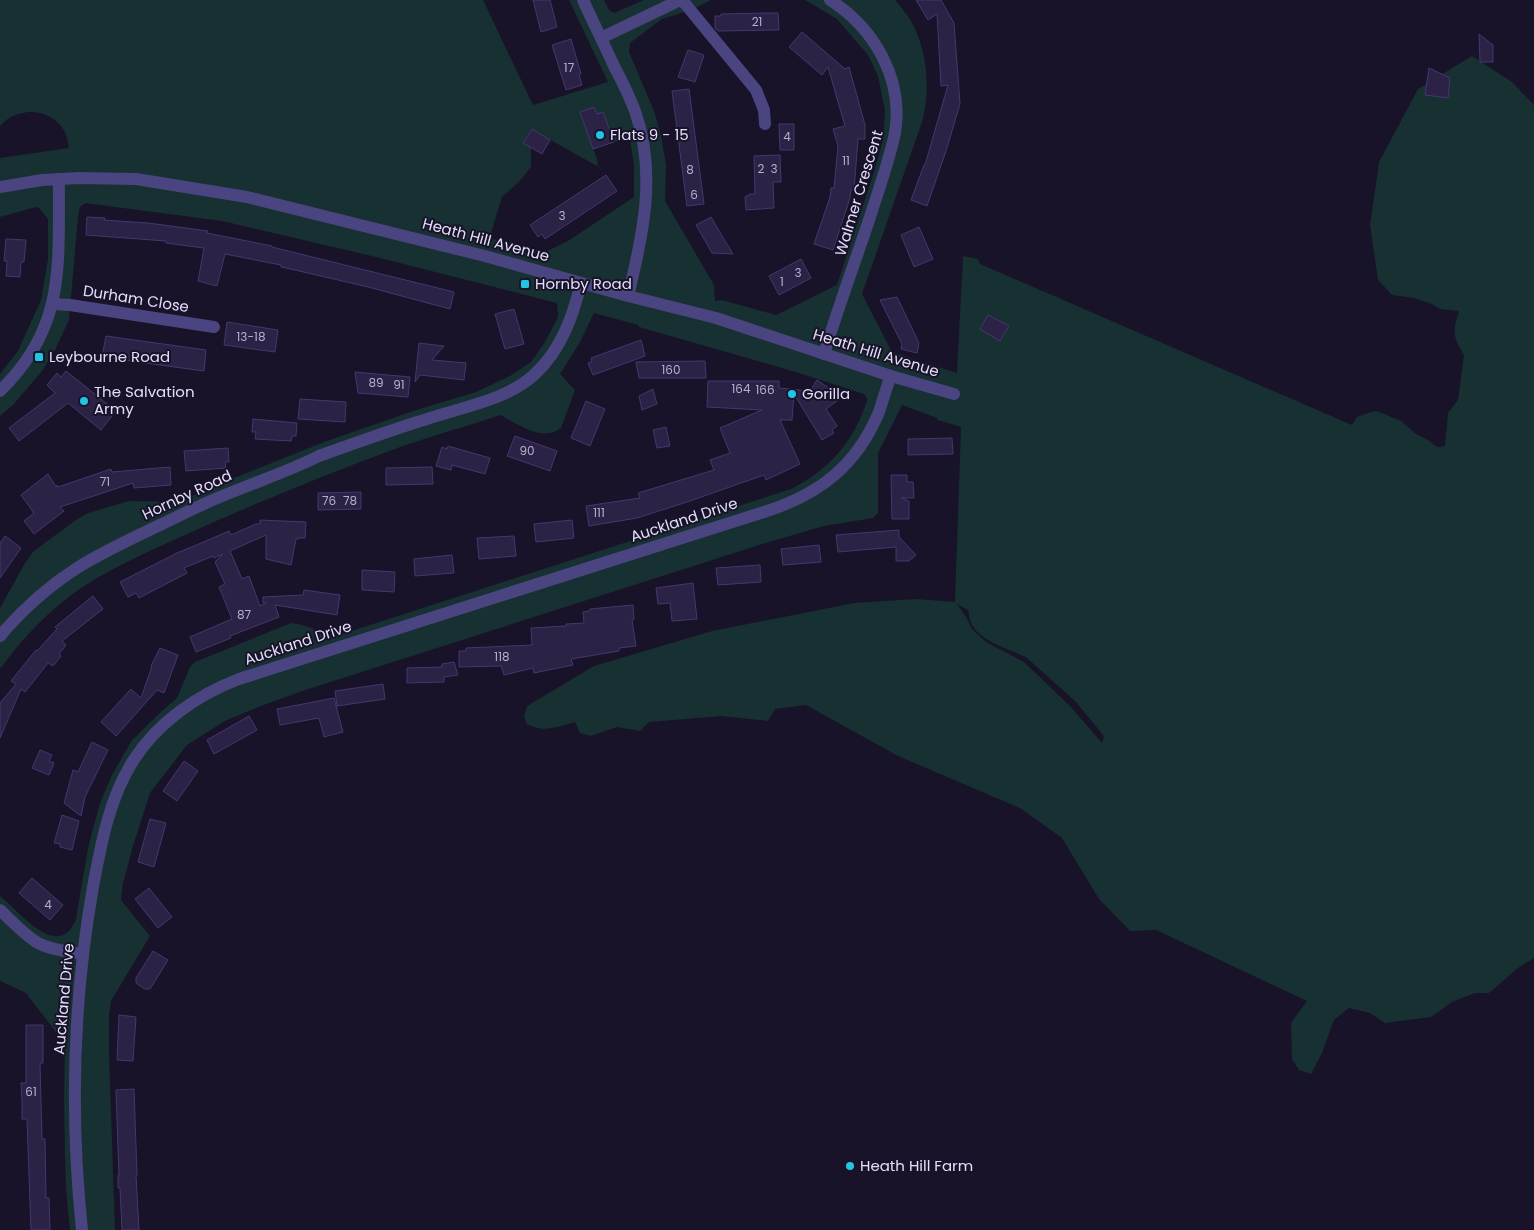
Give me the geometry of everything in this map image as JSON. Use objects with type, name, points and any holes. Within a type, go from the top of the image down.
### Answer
[{"type":"street","points":[[583,0],[630,97],[644,144],[647,192],[644,223],[628,296]]},
{"type":"street","points":[[601,38],[681,0],[756,90],[764,110],[765,124]]},
{"type":"street","name":"Walmer Crescent","points":[[824,354],[883,177],[895,131],[896,115],[892,82],[880,52],[863,27],[852,15],[830,0]]},
{"type":"street","points":[[0,390],[16,374],[32,352],[47,322],[58,267],[59,179]]},
{"type":"street","name":"Heath Hill Avenue","points":[[0,187],[59,179],[136,179],[247,197],[485,256],[628,296],[716,318],[891,376],[954,394]]},
{"type":"street","name":"Hornby Road","points":[[0,636],[30,605],[79,567],[190,510],[337,449],[486,400],[520,386],[543,366],[561,339],[571,318],[581,283]]},
{"type":"street","name":"Durham Close","points":[[52,304],[70,305],[214,327]]},
{"type":"street","name":"Auckland Drive","points":[[82,1230],[77,1169],[75,1047],[83,954],[90,902],[102,842],[119,789],[132,762],[153,736],[184,708],[210,692],[238,679],[796,501],[822,486],[856,453],[878,412],[891,376]]},
{"type":"street","points":[[0,910],[40,944],[59,950],[83,954]]},
{"type":"green space","points":[[0,0],[483,0],[533,105],[608,82],[569,0],[604,0],[609,10],[614,13],[644,0],[711,0],[693,9],[662,19],[630,43],[629,52],[654,111],[661,136],[666,165],[665,201],[714,285],[715,301],[722,300],[776,315],[837,285],[883,140],[885,111],[878,76],[868,55],[837,19],[805,0],[895,0],[904,10],[915,29],[923,51],[927,87],[922,122],[862,294],[892,352],[957,373],[963,256],[978,259],[980,264],[1352,425],[1357,417],[1377,411],[1401,421],[1416,434],[1437,447],[1445,446],[1448,413],[1458,400],[1464,355],[1457,343],[1455,334],[1459,311],[1440,309],[1414,298],[1392,295],[1378,280],[1370,225],[1379,162],[1418,89],[1472,56],[1512,82],[1534,105],[1534,958],[1518,968],[1489,993],[1475,993],[1452,1002],[1431,1017],[1385,1023],[1370,1013],[1349,1008],[1334,1020],[1322,1053],[1311,1074],[1299,1070],[1292,1059],[1291,1023],[1307,1001],[1156,930],[1130,931],[1099,899],[1062,838],[1020,808],[898,756],[806,705],[775,709],[768,721],[721,716],[649,722],[640,731],[617,727],[591,736],[580,733],[575,722],[545,729],[527,724],[524,717],[527,706],[594,666],[712,631],[854,603],[916,599],[955,602],[961,427],[902,405],[878,453],[878,513],[873,518],[824,526],[769,542],[302,691],[225,721],[187,745],[150,793],[123,883],[121,900],[150,936],[111,1001],[109,1015],[115,1230],[70,1230],[65,1158],[65,1044],[26,993],[0,981],[0,896],[39,930],[49,935],[60,936],[69,931],[76,919],[88,848],[100,803],[112,775],[132,740],[177,698],[190,667],[195,662],[291,623],[332,635],[333,637],[791,489],[817,473],[838,453],[855,429],[867,398],[864,394],[789,370],[594,313],[579,344],[560,374],[575,390],[561,428],[546,434],[538,433],[500,415],[403,446],[239,511],[123,564],[79,590],[56,607],[22,641],[0,669],[0,608],[32,553],[76,520],[88,513],[129,501],[170,502],[172,505],[176,504],[209,488],[324,442],[413,411],[476,392],[510,376],[531,362],[545,342],[558,314],[557,303],[376,257],[222,221],[85,203],[80,207],[78,217],[69,320],[55,350],[42,371],[13,405],[0,416],[0,374],[18,351],[41,300],[48,259],[48,219],[36,207],[0,217],[0,158],[69,148],[63,129],[57,122],[41,113],[32,112],[15,115],[0,126]],"holes":[[[594,108],[597,114],[603,112],[614,142],[630,140],[634,166],[634,197],[568,241],[545,252],[492,239],[491,233],[502,197],[519,182],[531,167],[531,147],[523,143],[531,129],[604,170],[597,165],[598,162],[580,113]],[[957,604],[968,610],[972,625],[983,636],[997,645],[1027,658],[1075,701],[1104,736],[1102,743],[1070,706],[1024,662],[986,642],[972,629]]]},
{"type":"building","points":[[533,0],[550,0],[557,27],[541,32]]},
{"type":"building","points":[[916,0],[941,0],[954,23],[960,104],[927,206],[911,200],[925,165],[948,85],[941,86],[937,14],[928,20]]},
{"type":"building","points":[[778,13],[779,30],[718,31],[715,28],[715,16],[721,16],[721,14]]},
{"type":"building","points":[[802,32],[845,69],[849,67],[865,125],[865,139],[858,139],[854,190],[851,190],[833,250],[814,244],[830,197],[831,188],[834,188],[838,146],[833,129],[845,126],[828,67],[822,75],[789,47]]},
{"type":"building","points":[[1479,34],[1493,45],[1493,62],[1480,62]]},
{"type":"building","points":[[571,39],[581,74],[579,75],[582,85],[566,90],[552,45]]},
{"type":"building","points":[[688,50],[704,55],[695,82],[678,77]]},
{"type":"building","points":[[1429,68],[1450,78],[1448,98],[1425,95]]},
{"type":"building","points":[[689,89],[704,204],[687,206],[672,91]]},
{"type":"building","name":"Flats 9 - 15","points":[[594,107],[597,114],[603,112],[614,142],[593,149],[580,112]]},
{"type":"building","points":[[779,124],[794,124],[794,150],[780,150]]},
{"type":"building","points":[[532,129],[550,140],[542,154],[523,143]]},
{"type":"building","points":[[780,155],[781,182],[773,182],[774,208],[746,210],[745,197],[755,194],[754,156]]},
{"type":"building","points":[[606,175],[617,191],[545,239],[542,234],[538,237],[530,225]]},
{"type":"building","points":[[87,217],[208,231],[207,233],[272,246],[454,292],[450,309],[368,287],[281,267],[281,265],[225,254],[217,286],[198,281],[204,248],[166,243],[166,241],[86,235]]},
{"type":"building","points":[[711,217],[733,254],[712,253],[696,225]]},
{"type":"building","points":[[919,227],[933,259],[914,267],[901,235]]},
{"type":"building","points":[[6,239],[26,240],[24,262],[21,262],[20,277],[6,276],[7,261],[4,261]]},
{"type":"building","points":[[801,259],[811,278],[779,295],[769,276]]},
{"type":"building","points":[[897,297],[919,343],[917,353],[901,349],[902,344],[880,300]]},
{"type":"building","points":[[514,309],[524,344],[505,349],[495,314]]},
{"type":"building","points":[[988,315],[1009,326],[1000,341],[980,329]]},
{"type":"building","points":[[227,322],[278,330],[275,352],[224,345]]},
{"type":"building","points":[[106,336],[206,350],[204,371],[102,357]]},
{"type":"building","points":[[641,340],[645,356],[593,375],[588,363],[592,362],[591,358]]},
{"type":"building","points":[[419,343],[444,346],[432,360],[466,363],[464,380],[420,375],[415,382]]},
{"type":"building","points":[[705,361],[706,378],[639,378],[636,362]]},
{"type":"building","name":"The Salvation Army","points":[[66,371],[116,411],[101,430],[68,403],[19,441],[9,428],[55,393],[47,385],[57,373],[61,377]]},
{"type":"building","points":[[355,372],[410,377],[408,397],[358,393]]},
{"type":"building","points":[[817,380],[842,397],[826,409],[837,426],[832,430],[834,433],[822,440],[794,394],[792,420],[780,420],[800,464],[766,480],[764,475],[637,518],[589,526],[586,506],[640,498],[638,493],[714,470],[710,460],[730,453],[720,428],[762,410],[707,407],[708,381],[779,381],[779,388],[810,391]]},
{"type":"building","points":[[653,389],[657,404],[642,410],[639,396]]},
{"type":"building","points":[[300,399],[346,402],[345,422],[298,419]]},
{"type":"building","points":[[586,401],[605,409],[590,446],[571,438]]},
{"type":"building","points":[[253,419],[297,423],[296,436],[292,436],[291,441],[255,439],[256,432],[252,432]]},
{"type":"building","points":[[666,427],[670,446],[657,448],[653,430]]},
{"type":"building","points":[[515,436],[557,451],[550,471],[507,456]]},
{"type":"building","points":[[952,438],[953,454],[908,455],[908,439]]},
{"type":"building","points":[[448,446],[490,458],[485,474],[452,465],[451,470],[436,466],[442,447],[447,449]]},
{"type":"building","points":[[228,448],[229,462],[225,462],[226,468],[186,471],[184,451]]},
{"type":"building","points":[[170,467],[171,485],[134,488],[133,483],[60,507],[64,511],[34,534],[24,521],[34,513],[21,495],[48,474],[56,487],[57,485],[58,487],[111,469],[112,472]]},
{"type":"building","points":[[432,467],[433,484],[386,485],[386,468]]},
{"type":"building","points":[[891,475],[907,475],[907,482],[913,482],[914,498],[901,498],[909,501],[909,519],[892,519]]},
{"type":"building","points":[[361,492],[361,509],[318,510],[318,493]]},
{"type":"building","points":[[260,520],[306,522],[305,538],[296,539],[291,565],[266,559],[266,535],[230,551],[242,579],[249,576],[260,606],[266,603],[263,603],[263,597],[303,595],[304,590],[340,595],[337,615],[275,605],[279,617],[230,636],[231,638],[196,652],[190,637],[232,619],[219,587],[225,584],[215,562],[223,554],[184,568],[187,573],[139,598],[136,593],[128,597],[120,582],[177,553],[229,531],[231,535],[260,524]]},
{"type":"building","points":[[572,520],[574,538],[536,542],[534,524]]},
{"type":"building","points":[[899,530],[899,537],[916,555],[909,561],[896,561],[896,547],[838,552],[836,535]]},
{"type":"building","points":[[5,536],[21,548],[0,578],[0,543]]},
{"type":"building","points":[[514,536],[516,556],[479,559],[477,538]]},
{"type":"building","points":[[819,545],[821,562],[783,565],[781,549]]},
{"type":"building","points":[[452,555],[454,573],[415,576],[414,559]]},
{"type":"building","points":[[760,565],[761,582],[718,585],[716,568]]},
{"type":"building","points":[[362,570],[395,572],[394,592],[362,590]]},
{"type":"building","points":[[693,583],[697,619],[672,621],[670,603],[658,604],[656,588]]},
{"type":"building","points":[[93,596],[103,609],[62,641],[66,645],[59,654],[61,656],[53,666],[48,663],[25,692],[21,689],[0,738],[0,703],[16,684],[11,681],[36,650],[57,629],[55,627]]},
{"type":"building","points":[[633,605],[634,619],[632,620],[636,646],[619,648],[619,651],[571,659],[573,665],[534,673],[533,668],[504,675],[501,666],[459,667],[459,651],[466,651],[466,648],[532,645],[531,628],[584,623],[583,612],[590,611],[590,609]]},
{"type":"building","points":[[160,648],[178,655],[164,693],[157,690],[116,736],[101,722],[131,689],[141,698],[151,666]]},
{"type":"building","points":[[454,662],[458,675],[444,677],[444,682],[407,683],[407,668],[442,667],[442,664]]},
{"type":"building","points":[[383,684],[385,699],[337,706],[335,691]]},
{"type":"building","points":[[334,698],[343,732],[324,737],[319,718],[280,725],[277,709]]},
{"type":"building","points":[[249,716],[257,730],[214,754],[207,740]]},
{"type":"building","points":[[92,742],[108,750],[85,797],[81,816],[64,803],[73,770],[78,772]]},
{"type":"building","points":[[40,750],[52,755],[49,761],[54,763],[49,775],[32,768]]},
{"type":"building","points":[[184,761],[198,771],[177,801],[163,791]]},
{"type":"building","points":[[62,815],[79,821],[72,850],[60,847],[60,844],[54,843]]},
{"type":"building","points":[[150,819],[166,823],[154,867],[138,862]]},
{"type":"building","points":[[32,878],[63,905],[50,920],[19,893]]},
{"type":"building","points":[[149,888],[172,917],[158,928],[135,899]]},
{"type":"building","points":[[153,951],[168,960],[150,989],[145,989],[136,983],[136,978]]},
{"type":"building","points":[[119,1015],[136,1017],[133,1061],[117,1060]]},
{"type":"building","points":[[26,1025],[43,1025],[43,1063],[40,1063],[42,1139],[45,1139],[46,1198],[49,1198],[50,1230],[31,1230],[27,1119],[22,1119],[21,1083],[26,1083]]},
{"type":"building","points":[[134,1089],[139,1230],[122,1230],[120,1188],[118,1188],[116,1090]]},
{"type":"place","name":"Flats 9 - 15","points":[[600,135]]},
{"type":"place","name":"Hornby Road","points":[[525,284]]},
{"type":"place","name":"Leybourne Road","points":[[39,357]]},
{"type":"place","name":"Gorilla","points":[[792,394]]},
{"type":"place","name":"The Salvation Army","points":[[84,401]]},
{"type":"place","name":"Heath Hill Farm","points":[[850,1166]]}]
